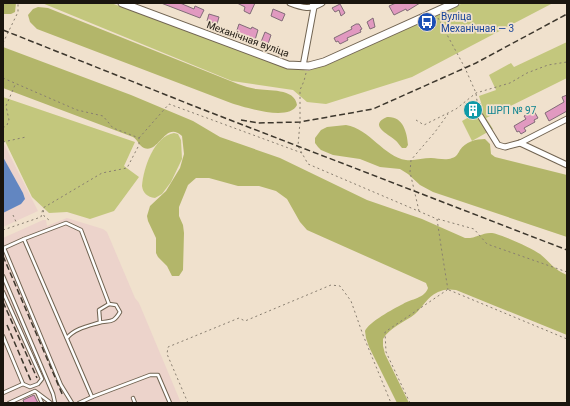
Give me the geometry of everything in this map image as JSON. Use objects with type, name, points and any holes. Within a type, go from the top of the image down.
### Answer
[{"type":"street","name":"Механічная вуліца","points":[[122,3],[281,62],[296,66],[324,62],[455,3]]},
{"type":"street","points":[[290,3],[302,7],[322,3]]},
{"type":"street","points":[[303,66],[313,5]]},
{"type":"street","points":[[479,114],[498,145],[505,147],[520,144],[567,119]]},
{"type":"street","points":[[520,144],[567,165]]},
{"type":"lane","points":[[72,403],[61,385],[4,248],[66,223],[81,230],[109,304]]},
{"type":"lane","points":[[24,239],[92,397]]},
{"type":"lane","points":[[3,276],[54,394],[56,403]]},
{"type":"lane","points":[[3,292],[42,379],[38,384],[30,387],[23,384],[3,336]]},
{"type":"lane","points":[[66,338],[71,333],[100,322],[108,323],[116,318],[120,312],[116,305],[109,304],[99,310],[100,322]]},
{"type":"lane","points":[[79,403],[150,375],[158,374],[170,403]]},
{"type":"lane","points":[[3,393],[23,384]]},
{"type":"lane","points":[[9,403],[34,391],[51,403]]},
{"type":"lane","points":[[38,393],[42,403]]},
{"type":"lane","points":[[133,398],[135,403]]},
{"type":"path","points":[[3,43],[18,12],[18,3]]},
{"type":"path","points":[[435,12],[465,68],[476,93],[479,114]]},
{"type":"path","points":[[416,120],[424,125],[448,114],[476,93],[510,83],[527,73],[548,65],[567,62]]},
{"type":"path","points":[[303,66],[306,74],[300,90],[298,146],[308,164],[438,219],[474,229],[487,244],[567,272]]},
{"type":"path","points":[[3,78],[77,110],[103,116],[113,128],[139,138]]},
{"type":"path","points":[[3,128],[7,125],[9,120],[6,106],[16,84]]},
{"type":"path","points":[[3,230],[41,217],[43,208],[102,173],[127,168],[139,145],[139,138],[169,104],[303,154]]},
{"type":"path","points":[[419,211],[410,172],[411,160],[448,114]]},
{"type":"path","points":[[3,142],[26,137]]},
{"type":"path","points":[[43,208],[44,216],[49,220]]},
{"type":"path","points":[[13,215],[18,224]]},
{"type":"path","points":[[438,219],[440,246],[448,290]]},
{"type":"path","points":[[188,403],[167,354],[168,346],[239,318],[245,321],[331,285],[340,286],[351,301],[390,403]]},
{"type":"path","points":[[448,290],[567,339]]},
{"type":"path","points":[[410,403],[386,352],[385,332],[448,290]]},
{"type":"shaded area","points":[[4,144],[38,211],[3,227],[3,145]]},
{"type":"shaded area","points":[[67,218],[103,229],[107,232],[181,403],[3,403],[3,238],[43,220],[46,220],[47,226]]},
{"type":"green space","points":[[3,3],[16,3],[15,12],[11,14],[3,14]]},
{"type":"green space","points":[[42,3],[111,3],[278,65],[308,71],[334,62],[463,3],[553,3],[412,77],[326,104],[307,102],[293,90],[232,81]]},
{"type":"green space","points":[[38,7],[48,8],[249,88],[274,90],[286,93],[295,100],[297,105],[292,110],[276,113],[255,110],[231,103],[37,29],[30,22],[28,15],[33,9]]},
{"type":"green space","points":[[567,42],[567,78],[486,118],[493,129],[472,141],[462,121],[483,109],[479,96],[496,90],[489,75],[511,63],[514,67]]},
{"type":"green space","points":[[3,47],[131,95],[193,121],[220,137],[280,158],[367,200],[422,219],[465,238],[472,238],[492,233],[530,248],[540,254],[552,266],[567,275],[567,335],[456,290],[440,291],[434,294],[415,314],[390,331],[383,339],[385,354],[409,403],[397,403],[369,347],[365,331],[367,327],[382,316],[406,302],[424,294],[428,288],[426,283],[307,230],[300,222],[287,199],[276,191],[259,186],[238,186],[209,178],[196,178],[188,185],[179,207],[179,216],[183,225],[184,233],[183,270],[179,276],[172,276],[167,266],[156,253],[156,238],[147,216],[150,206],[166,191],[180,168],[184,154],[182,136],[176,132],[171,132],[166,134],[149,149],[144,148],[133,137],[3,88]]},
{"type":"green space","points":[[3,97],[135,142],[124,166],[139,177],[114,211],[90,219],[67,212],[49,213],[32,197],[5,141],[3,142]]},
{"type":"green space","points":[[387,117],[397,119],[403,126],[408,145],[406,148],[402,148],[379,126],[379,123]]},
{"type":"green space","points":[[346,125],[355,128],[370,137],[391,154],[406,160],[431,158],[449,159],[456,156],[462,147],[468,143],[474,140],[485,139],[490,144],[491,154],[495,157],[567,175],[567,237],[433,192],[420,185],[400,169],[380,167],[360,159],[333,155],[321,150],[315,143],[315,138],[321,130],[327,127]]},
{"type":"green space","points":[[174,133],[178,134],[181,140],[182,159],[171,182],[162,194],[155,198],[150,197],[144,193],[142,186],[147,163],[155,147],[161,140],[167,135]]},
{"type":"water","points":[[3,157],[25,199],[21,204],[3,213]]},
{"type":"building","points":[[161,3],[180,3],[194,9],[195,6],[204,10],[200,18]]},
{"type":"building","points":[[237,3],[255,3],[250,14],[244,11],[245,7]]},
{"type":"building","points":[[396,3],[420,3],[407,11],[406,9],[394,15],[389,6]]},
{"type":"building","points":[[340,4],[345,13],[341,16],[339,10],[335,12],[332,8]]},
{"type":"building","points":[[273,9],[285,14],[282,21],[271,16]]},
{"type":"building","points":[[209,14],[219,17],[217,24],[207,21]]},
{"type":"building","points":[[373,18],[375,27],[370,29],[367,22]]},
{"type":"building","points":[[239,24],[258,30],[255,40],[236,33]]},
{"type":"building","points":[[359,24],[362,29],[360,30],[361,32],[347,38],[348,40],[340,44],[338,41],[336,42],[334,38],[352,29],[351,27]]},
{"type":"building","points":[[265,32],[271,35],[268,44],[261,42]]},
{"type":"building","points":[[567,95],[567,111],[549,121],[545,113],[564,102],[562,97]]},
{"type":"building","points":[[534,111],[538,118],[534,120],[535,122],[524,128],[526,131],[521,134],[519,131],[517,132],[514,126],[526,119],[524,116]]},
{"type":"building","points":[[34,395],[38,403],[24,403],[23,400]]},
{"type":"railway","points":[[241,120],[258,123],[300,122],[373,109],[476,63],[567,14]]},
{"type":"railway","points":[[3,30],[199,108],[567,250]]},
{"type":"railway","points":[[3,256],[63,396]]},
{"type":"railway","points":[[3,302],[37,378]]},
{"type":"railway","points":[[7,325],[31,381]]},
{"type":"place","name":"Вуліца Механічная — 3","points":[[427,22]]},
{"type":"place","name":"ШРП № 97","points":[[473,110]]}]
